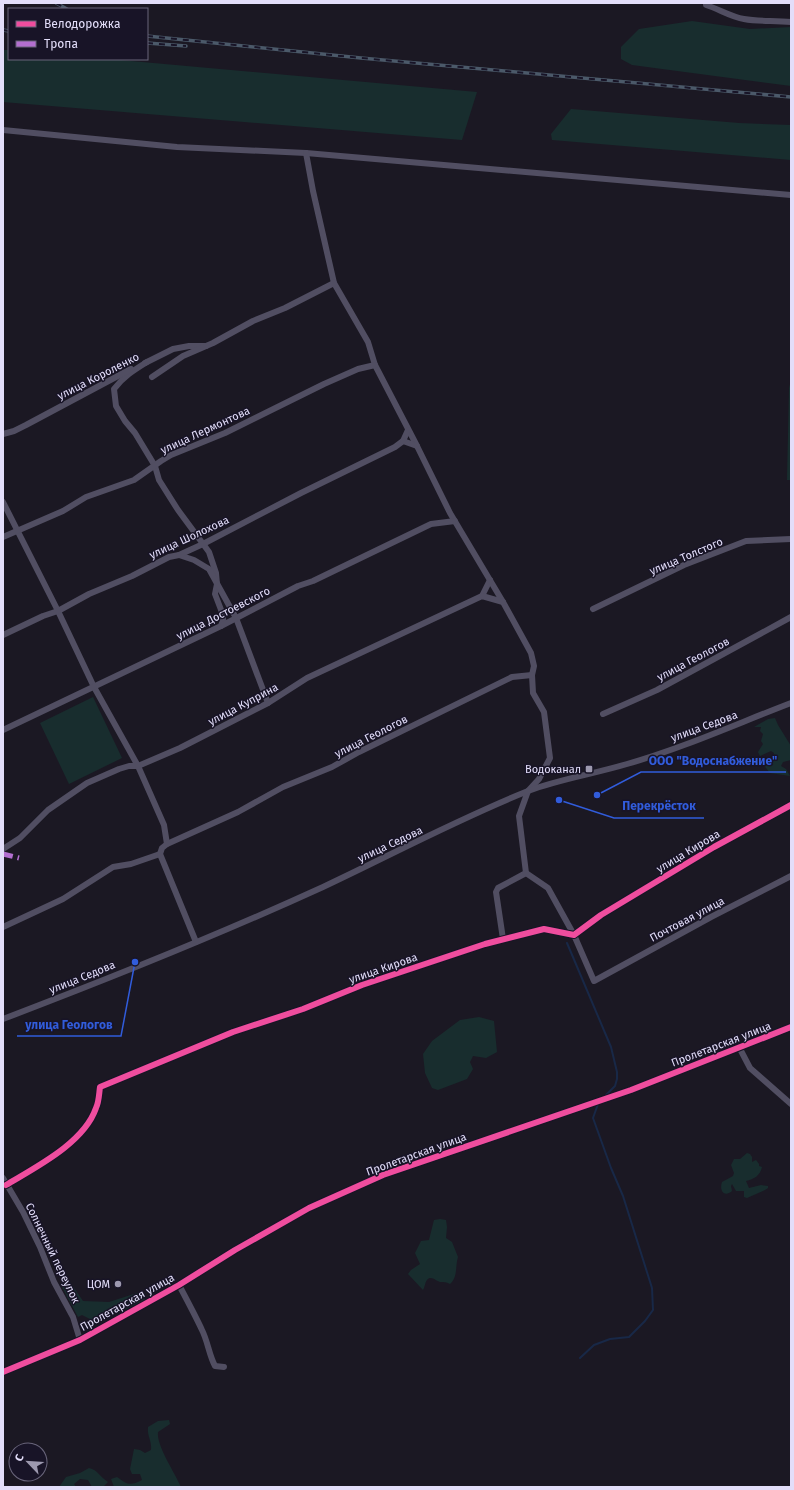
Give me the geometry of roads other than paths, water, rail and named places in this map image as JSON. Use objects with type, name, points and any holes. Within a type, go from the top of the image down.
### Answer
[{"type":"street","points":[[706,3],[706,5],[719,9],[732,16],[744,19],[791,22]]},
{"type":"street","points":[[3,130],[177,147],[306,152],[791,194]]},
{"type":"street","points":[[306,152],[334,283],[368,342],[375,365],[455,521],[531,653],[534,666],[532,675],[533,693],[544,712],[550,758],[539,779],[528,791],[519,816],[526,873],[548,888],[574,935]]},
{"type":"street","name":"улица Короленко","points":[[152,377],[183,356],[334,283]]},
{"type":"street","name":"улица Короленко","points":[[3,434],[20,428],[116,376],[173,349],[189,346],[206,346]]},
{"type":"street","points":[[147,362],[130,373],[114,389],[116,406],[125,421],[135,433],[155,466],[159,480],[178,510],[209,552],[216,573],[217,584],[215,594],[223,615],[221,626]]},
{"type":"street","name":"улица Лермонтова","points":[[3,538],[63,511],[86,497],[134,480],[171,455],[225,433],[324,384],[358,369],[375,365]]},
{"type":"street","points":[[408,430],[403,441],[417,446]]},
{"type":"street","name":"улица Шолохова","points":[[3,635],[43,616],[58,611],[89,594],[132,576],[169,557],[203,544],[301,493],[395,447],[403,441]]},
{"type":"street","points":[[3,502],[58,611],[94,687],[138,766],[164,825],[167,844],[162,848],[160,854],[196,942]]},
{"type":"street","name":"улица Достоевского","points":[[3,730],[221,626],[298,586],[313,581],[431,524],[455,521]]},
{"type":"street","name":"улица Толстого","points":[[593,609],[684,565],[746,541],[791,539]]},
{"type":"street","points":[[179,554],[194,560],[208,570],[217,584],[236,618],[268,703]]},
{"type":"street","points":[[490,580],[482,596],[503,602]]},
{"type":"street","name":"улица Куприна","points":[[3,849],[20,838],[48,810],[86,783],[119,769],[129,766],[138,766],[180,748],[268,703],[307,678],[482,596]]},
{"type":"street","name":"улица Геологов","points":[[603,714],[656,690],[791,617]]},
{"type":"street","name":"улица Геологов","points":[[167,844],[238,812],[283,787],[332,767],[512,677],[532,675]]},
{"type":"street","name":"улица Седова","points":[[3,1019],[196,942],[322,887],[485,809],[528,791],[628,764],[708,736],[791,703]]},
{"type":"street","points":[[539,779],[540,784],[546,785]]},
{"type":"street","name":"улица Кирова","points":[[6,1185],[60,1151],[77,1137],[91,1120],[96,1108],[100,1087],[226,1035],[303,1008],[362,985],[503,939],[544,929],[574,935],[601,915],[714,847],[791,805]]},
{"type":"street","points":[[3,927],[63,900],[113,867],[131,864],[160,854]]},
{"type":"street","points":[[503,939],[496,892],[498,888],[526,873]]},
{"type":"street","name":"Почтовая улица","points":[[574,935],[594,981],[711,917],[791,876]]},
{"type":"street","name":"Пролетарская улица","points":[[3,1372],[80,1340],[179,1285],[235,1250],[309,1208],[383,1175],[544,1118],[621,1093],[791,1027]]},
{"type":"street","name":"Пролетарская улица","points":[[739,1047],[750,1068],[791,1104]]},
{"type":"street","name":"Солнечный переулок","points":[[3,1178],[23,1212],[54,1282],[73,1317],[80,1340]]},
{"type":"street","name":"Пролетарская улица","points":[[179,1285],[202,1330],[215,1366],[224,1367]]},
{"type":"waterway","points":[[567,943],[611,1047],[617,1072],[617,1079],[615,1086],[605,1096]]},
{"type":"waterway","points":[[580,1358],[594,1345],[610,1339],[629,1337],[645,1321],[653,1310],[652,1288],[623,1196],[593,1118],[598,1104]]},
{"type":"railway","points":[[56,3],[65,8]]},
{"type":"railway","points":[[3,30],[8,31]]},
{"type":"railway","points":[[148,36],[361,58],[791,97]]},
{"type":"railway","points":[[148,43],[186,46]]},
{"type":"place","name":"Водоканал","points":[[589,769]]},
{"type":"place","name":"ООО \"Водоснабжение\"","points":[[597,795]]},
{"type":"place","name":"Перекрёсток","points":[[559,800]]},
{"type":"place","name":"улица Геологов","points":[[135,962]]},
{"type":"place","name":"ЦОМ","points":[[118,1284]]}]
